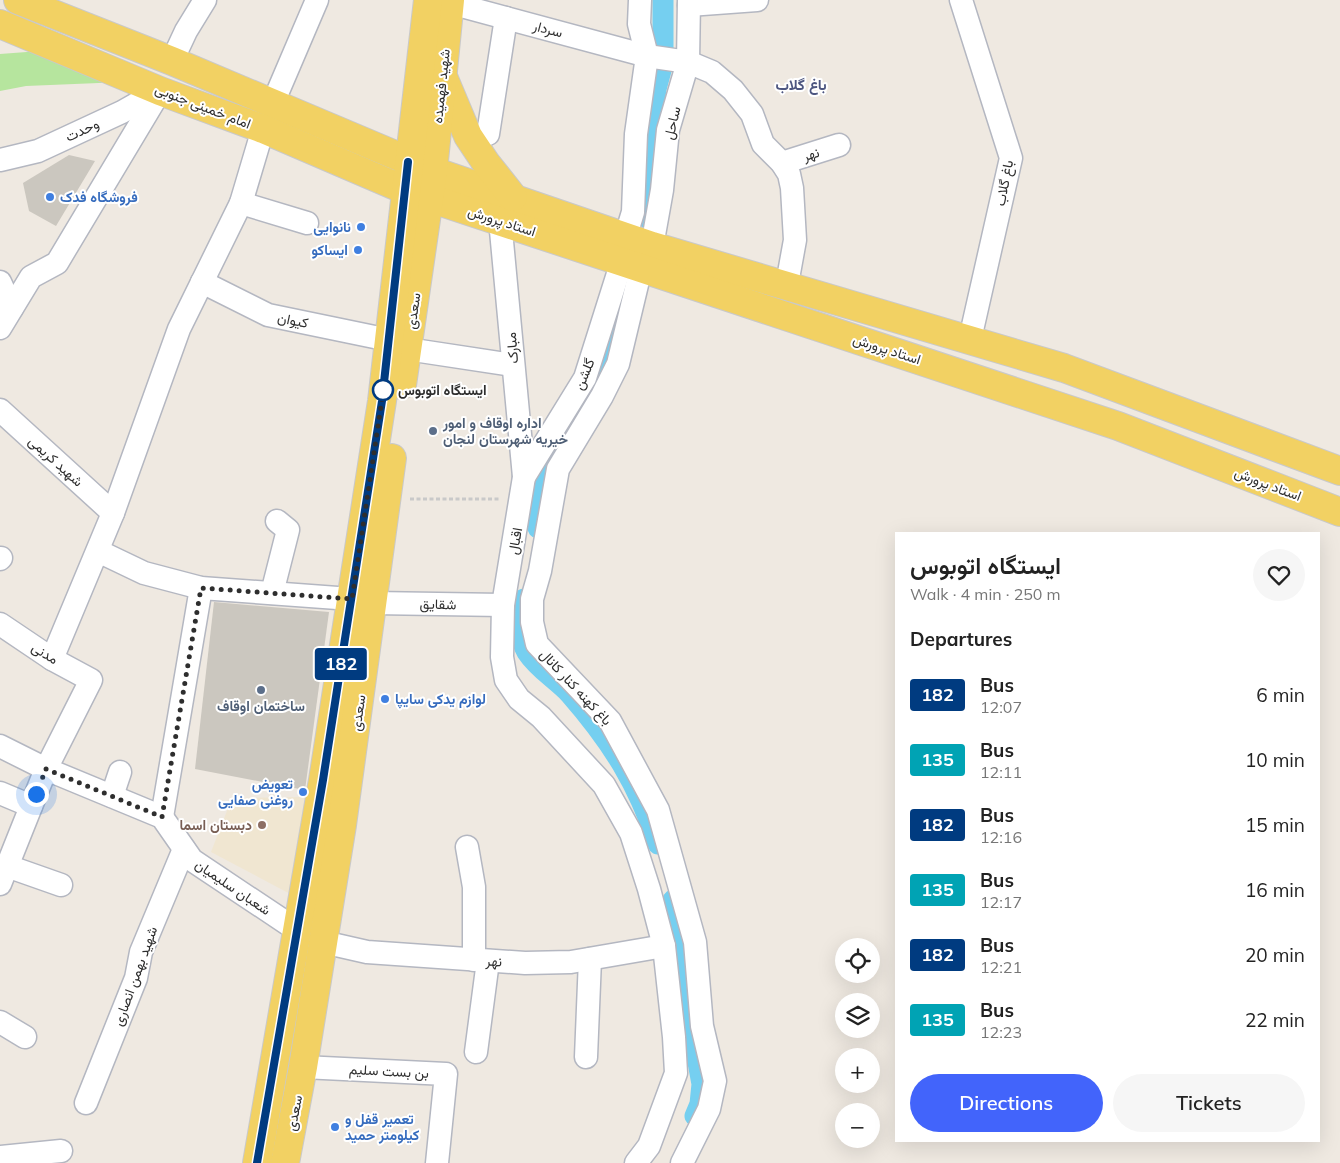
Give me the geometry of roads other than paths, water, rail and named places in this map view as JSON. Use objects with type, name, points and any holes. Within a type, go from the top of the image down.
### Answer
[{"type":"main road","name":"امام خمینی جنوبی","points":[[32,2],[420,167]]},
{"type":"main road","name":"شهید فهمیده","points":[[420,167],[443,75],[434,2]]},
{"type":"main road","name":"شهید فهمیده","points":[[420,167],[434,2]]},
{"type":"main road","name":"امام خمینی جنوبی","points":[[0,24],[160,91],[264,129],[417,194]]},
{"type":"main road","points":[[0,40],[45,42]]},
{"type":"main road","points":[[443,75],[468,136],[486,163],[514,197]]},
{"type":"main road","name":"استاد پرورش","points":[[420,167],[514,197],[635,252],[1052,404],[1118,426],[1340,512]]},
{"type":"main road","name":"سعدی","points":[[285,1163],[323,942],[362,601],[398,344],[420,167]]},
{"type":"main road","name":"استاد پرورش","points":[[417,194],[500,220],[635,252],[787,284],[970,339],[1064,368],[1340,472]]},
{"type":"main road","name":"سعدی","points":[[257,1163],[297,930],[362,601],[386,499],[398,344]]},
{"type":"main road","points":[[1052,404],[1064,368]]},
{"type":"main road","points":[[297,930],[323,942]]},
{"type":"street","points":[[172,61],[186,31],[205,0]]},
{"type":"street","points":[[635,252],[633,212],[636,134],[647,56],[639,24],[640,0]]},
{"type":"street","points":[[689,2],[758,0]]},
{"type":"street","name":"باغ گلاب","points":[[961,0],[1011,158],[970,339]]},
{"type":"street","points":[[273,104],[310,2]]},
{"type":"street","name":"سردار","points":[[434,2],[506,18],[647,56],[688,62],[712,72],[733,90],[752,114],[763,144],[782,163]]},
{"type":"street","name":"ساحل","points":[[635,252],[662,190],[668,130],[688,62],[689,2]]},
{"type":"street","points":[[488,134],[506,18]]},
{"type":"street","points":[[0,328],[31,277],[57,263],[160,91]]},
{"type":"street","name":"وحدت","points":[[0,160],[38,151],[122,112],[160,91]]},
{"type":"street","points":[[52,658],[113,513],[179,329],[241,203],[264,129]]},
{"type":"street","name":"نهر","points":[[782,163],[839,145]]},
{"type":"street","points":[[782,163],[789,174],[792,188],[795,240],[787,284]]},
{"type":"street","points":[[241,203],[307,223]]},
{"type":"street","name":"مبارک","points":[[500,220],[524,477]]},
{"type":"street","name":"گلشن","points":[[524,477],[585,378],[635,252]]},
{"type":"street","name":"باغ کهنه کنار کانال","points":[[635,252],[618,364],[602,396],[558,469],[540,571],[532,598],[532,622],[537,644],[610,721],[658,810],[674,866],[694,942],[702,1026],[715,1081],[709,1109],[682,1163]]},
{"type":"street","points":[[0,282],[12,308]]},
{"type":"street","name":"کیوان","points":[[202,282],[268,315],[398,344],[514,365]]},
{"type":"street","name":"شهید کریمی","points":[[0,410],[113,513]]},
{"type":"street","name":"اقبال","points":[[524,477],[522,499],[503,605],[502,657],[506,680],[519,699],[541,717],[604,785],[630,833],[649,889],[664,946],[676,1073],[649,1146],[636,1163]]},
{"type":"street","points":[[272,593],[288,530],[277,522]]},
{"type":"street","name":"شقایق","points":[[98,551],[144,573],[201,588],[362,601],[503,605]]},
{"type":"street","points":[[0,746],[46,769],[162,817],[201,588]]},
{"type":"street","name":"مدنی","points":[[0,624],[52,658],[91,680],[46,769]]},
{"type":"street","points":[[46,769],[31,806],[10,834],[4,875],[61,885]]},
{"type":"street","points":[[112,796],[120,772]]},
{"type":"street","points":[[0,793],[31,806]]},
{"type":"street","name":"شعبان سلیمیان","points":[[162,817],[192,860],[297,930]]},
{"type":"street","points":[[467,847],[474,886],[481,960],[476,1052]]},
{"type":"street","name":"شهید بهمن انصاری","points":[[86,1103],[136,978],[142,952],[184,848]]},
{"type":"street","name":"نهر","points":[[323,942],[367,952],[481,960],[571,962],[664,946]]},
{"type":"street","points":[[586,1057],[590,959]]},
{"type":"street","points":[[0,1022],[25,1038]]},
{"type":"street","name":"بن بست سلیم","points":[[303,1067],[446,1074],[437,1163]]},
{"type":"street","points":[[0,1157],[26,1159],[61,1151]]},
{"type":"waterway","points":[[641,232],[647,207],[647,164],[651,124],[656,89],[663,63],[663,0]]},
{"type":"waterway","points":[[538,528],[544,467],[571,421],[593,390],[606,361],[618,323]]},
{"type":"waterway","points":[[524,599],[521,633],[527,652],[537,664],[570,694],[599,729],[622,764],[642,802],[658,844]]},
{"type":"waterway","points":[[673,900],[679,926],[693,1035],[702,1084],[700,1104],[695,1116]]},
{"type":"place","name":"فروشگاه فدک","points":[[50,197]]},
{"type":"place","name":"نانوایی","points":[[361,227]]},
{"type":"place","name":"ایساکو","points":[[358,250]]},
{"type":"place","name":"ایستگاه اتوبوس","points":[[383,390]]},
{"type":"place","name":"اداره اوقاف و امور خیریه شهرستان لنجان","points":[[433,431]]},
{"type":"place","name":"ساختمان اوقاف","points":[[261,690]]},
{"type":"place","name":"لوازم یدکی سایپا","points":[[385,699]]},
{"type":"place","name":"تعویض روغنی صفایی","points":[[303,792]]},
{"type":"place","name":"دبستان اسما","points":[[262,825]]},
{"type":"place","name":"تعمیر قفل و کیلومتر حمید","points":[[335,1127]]},
{"type":"district","name":"باغ گلاب","points":[[801,84]]}]
